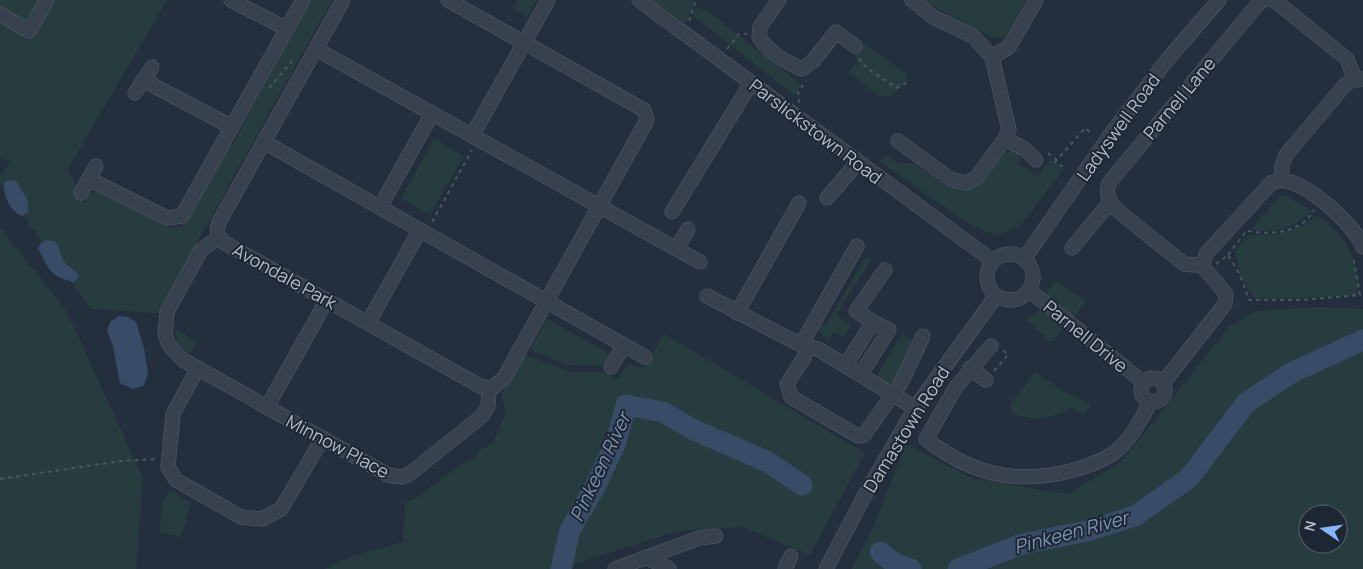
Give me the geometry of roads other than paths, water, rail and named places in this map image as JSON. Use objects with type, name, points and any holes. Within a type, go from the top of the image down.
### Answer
[{"type":"street","points":[[0,14],[29,31],[47,0]]},
{"type":"street","points":[[230,0],[287,29]]},
{"type":"street","points":[[88,179],[167,218],[175,219],[182,216],[303,0]]},
{"type":"street","name":"Avondale Park","points":[[343,0],[219,222],[217,227],[218,237],[223,242],[480,386],[489,389]]},
{"type":"street","points":[[448,0],[644,110],[647,123],[504,378],[496,387],[489,389]]},
{"type":"street","points":[[475,138],[548,0]]},
{"type":"street","name":"Parslickstown Road","points":[[639,0],[993,261]]},
{"type":"street","points":[[779,0],[760,27],[759,35],[765,46],[786,62],[802,69],[814,61],[836,32],[856,46]]},
{"type":"street","points":[[898,142],[952,180],[966,183],[976,178],[1005,139],[1008,130],[1006,112],[992,57],[973,36],[933,17],[912,0]]},
{"type":"street","points":[[992,57],[1009,47],[1036,0]]},
{"type":"street","name":"Ladyswell Road","points":[[1024,259],[1113,131],[1167,60],[1219,0]]},
{"type":"street","name":"Parnell Lane","points":[[1110,202],[1106,190],[1109,183],[1258,4],[1264,0]]},
{"type":"street","points":[[1274,0],[1347,59],[1359,79],[1344,86],[1286,155],[1282,166],[1281,180]]},
{"type":"street","points":[[313,53],[432,114],[700,262]]},
{"type":"street","points":[[135,93],[152,67]]},
{"type":"street","points":[[144,80],[232,126]]},
{"type":"street","points":[[672,212],[751,82]]},
{"type":"street","points":[[380,207],[432,114]]},
{"type":"street","points":[[1005,139],[1025,149],[1036,160]]},
{"type":"street","points":[[264,142],[646,357]]},
{"type":"street","points":[[827,198],[858,162]]},
{"type":"street","points":[[81,193],[96,166]]},
{"type":"street","points":[[1163,383],[1153,377],[1143,382],[1141,394],[1150,402],[1158,401],[1164,395],[1163,383],[1225,304],[1226,294],[1205,267],[1206,254],[1271,183],[1281,180],[1304,187],[1346,222],[1359,248]]},
{"type":"street","points":[[1072,248],[1110,202],[1176,258],[1190,265],[1205,267]]},
{"type":"street","points":[[737,313],[799,203]]},
{"type":"street","points":[[676,249],[688,229]]},
{"type":"street","points":[[368,323],[423,231]]},
{"type":"street","name":"Minnow Place","points":[[218,237],[201,250],[167,312],[165,322],[169,345],[176,354],[198,368],[388,475],[401,477],[408,475],[486,412],[489,389]]},
{"type":"street","points":[[857,246],[804,346],[804,358],[787,384],[791,396],[858,436],[864,435],[892,392],[901,383],[924,336]]},
{"type":"street","points":[[1008,254],[1024,259],[1033,274],[1030,291],[1023,297],[1014,300],[1004,300],[996,296],[990,289],[987,279],[988,270],[993,261],[1008,254]]},
{"type":"street","points":[[861,374],[889,330],[856,311],[885,270]]},
{"type":"street","name":"Parnell Drive","points":[[1030,291],[1143,382]]},
{"type":"street","points":[[707,296],[804,346],[818,349],[892,392],[915,408]]},
{"type":"street","name":"Damastown Road","points":[[826,569],[865,495],[915,408],[996,296]]},
{"type":"street","name":"Minnow Place","points":[[267,407],[327,300]]},
{"type":"street","points":[[846,365],[873,322]]},
{"type":"street","points":[[611,368],[624,345]]},
{"type":"street","points":[[990,346],[956,387],[926,439],[947,455],[963,463],[1012,478],[1059,474],[1095,462],[1117,451],[1142,418],[1150,402]]},
{"type":"street","points":[[198,368],[173,414],[168,467],[176,480],[241,517],[262,519],[276,514],[285,504],[323,438]]},
{"type":"street","points":[[970,368],[986,380]]},
{"type":"street","points":[[615,569],[699,538],[716,536]]},
{"type":"street","points":[[785,569],[791,556]]},
{"type":"street","points":[[646,557],[669,569]]},
{"type":"water","points":[[11,180],[17,182],[28,201],[28,212],[22,216],[14,210],[6,197],[5,182]]},
{"type":"water","points":[[46,240],[54,241],[58,245],[63,261],[79,275],[75,282],[60,278],[48,267],[38,248]]},
{"type":"water","points":[[119,316],[128,317],[136,322],[144,348],[148,373],[144,385],[133,389],[120,383],[113,346],[107,331],[110,322]]},
{"type":"waterway","name":"Pinkeen River","points":[[958,569],[1022,544],[1087,531],[1135,516],[1189,478],[1246,403],[1291,373],[1363,340]]},
{"type":"waterway","name":"Pinkeen River","points":[[561,569],[570,530],[595,487],[616,442],[626,405],[663,412],[694,430],[768,462],[802,485]]},
{"type":"waterway","name":"Pinkeen River","points":[[880,552],[895,564],[911,569]]}]
